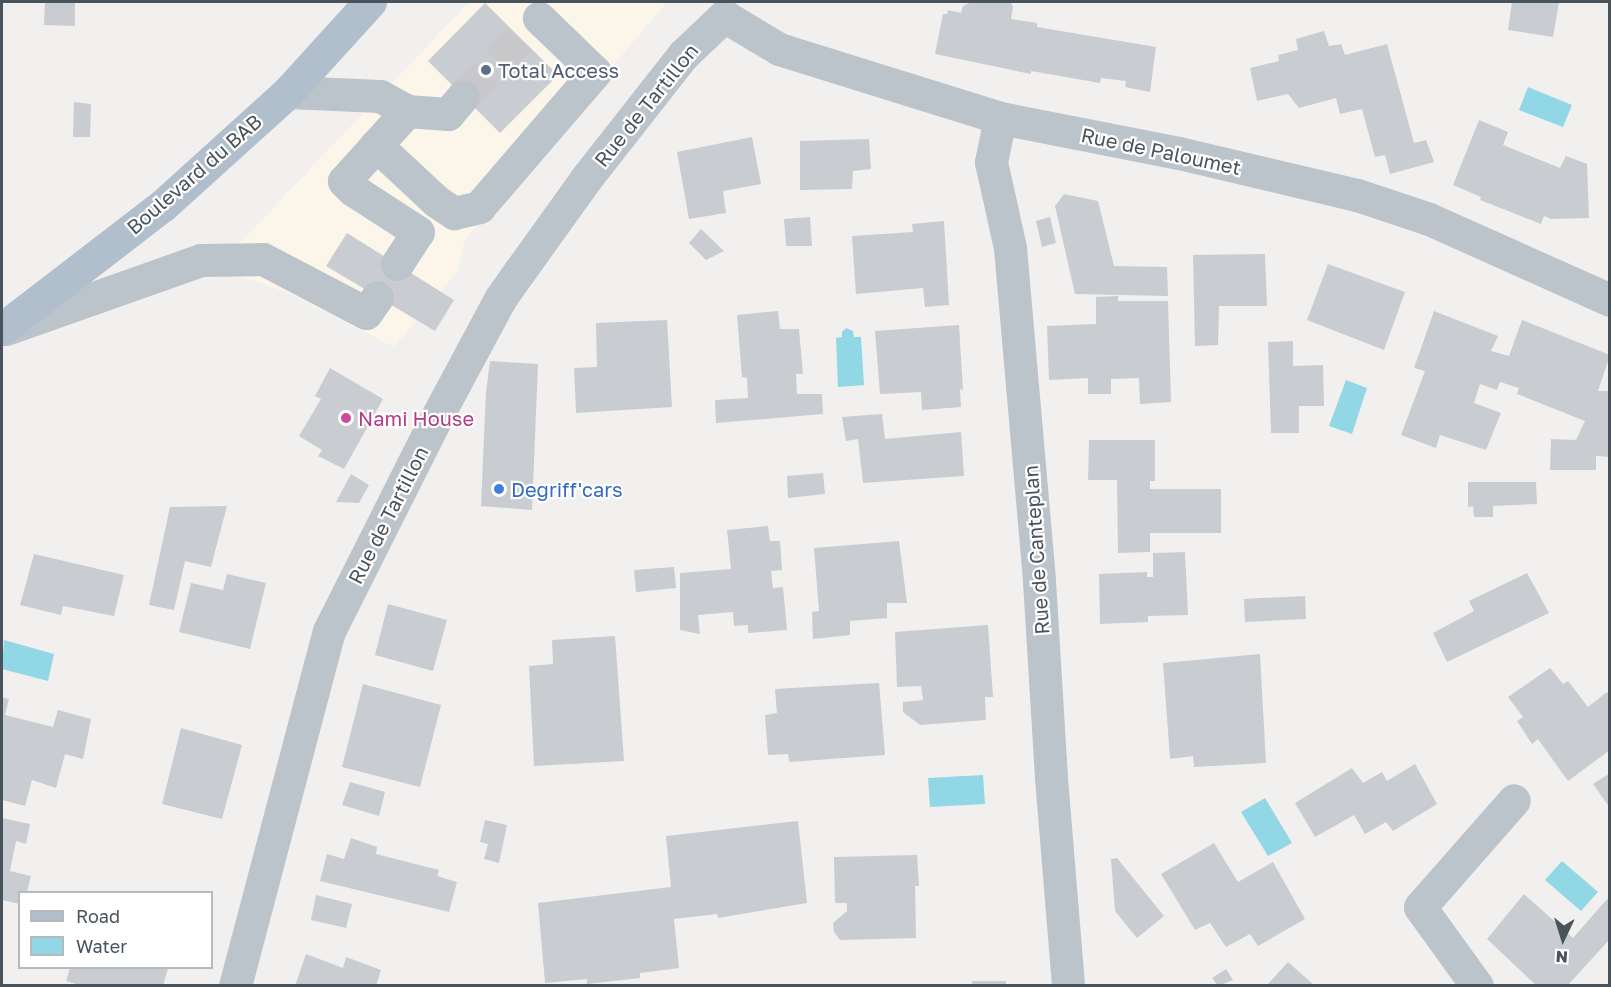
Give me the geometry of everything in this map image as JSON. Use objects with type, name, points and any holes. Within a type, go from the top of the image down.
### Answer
[{"type":"main road","name":"Boulevard du BAB","points":[[2,330],[162,206],[288,92],[370,2]]},
{"type":"street","name":"Rue de Paloumet","points":[[726,9],[779,49],[1000,118],[1179,153],[1357,195],[1429,219],[1610,300]]},
{"type":"street","name":"Rue de Tartillon","points":[[235,986],[329,632],[433,424],[500,299],[519,272],[588,176],[683,55],[726,9]]},
{"type":"street","points":[[376,146],[436,201],[454,213],[479,207],[595,72],[529,19]]},
{"type":"street","points":[[288,92],[380,96],[407,111],[448,114],[463,96]]},
{"type":"street","points":[[397,264],[418,232],[352,190],[344,181],[407,111]]},
{"type":"street","name":"Rue de Canteplan","points":[[1000,118],[991,162],[1010,248],[1039,581],[1051,778],[1068,986]]},
{"type":"street","points":[[2,330],[201,260],[263,259],[366,313],[377,297]]},
{"type":"street","points":[[1477,986],[1420,907],[1514,800]]},
{"type":"shaded area","points":[[469,2],[667,2],[465,240],[457,272],[394,347],[286,292],[216,268]]},
{"type":"water","points":[[1528,87],[1572,105],[1563,127],[1519,110]]},
{"type":"water","points":[[846,328],[853,331],[854,337],[861,337],[864,385],[838,387],[836,338],[842,337],[842,332]]},
{"type":"water","points":[[1346,380],[1367,388],[1352,434],[1329,426]]},
{"type":"water","points":[[4,640],[54,654],[48,681],[2,669]]},
{"type":"water","points":[[983,775],[985,804],[930,807],[928,778]]},
{"type":"water","points":[[1265,798],[1292,843],[1268,856],[1241,812]]},
{"type":"water","points":[[1562,861],[1598,892],[1581,911],[1545,880]]},
{"type":"building","points":[[45,2],[75,2],[75,26],[44,25]]},
{"type":"building","points":[[972,2],[1011,2],[1013,7],[1011,19],[1037,23],[1037,27],[1156,47],[1150,92],[1125,87],[1126,81],[1101,78],[1100,83],[1031,71],[1031,74],[935,54],[943,14],[947,14],[948,10],[961,13],[963,6]]},
{"type":"building","points":[[1512,2],[1559,2],[1553,37],[1508,30]]},
{"type":"building","points":[[485,3],[558,75],[500,133],[428,61]]},
{"type":"building","points":[[1324,31],[1329,46],[1341,44],[1345,55],[1387,44],[1414,143],[1426,140],[1434,162],[1390,174],[1385,155],[1375,157],[1362,109],[1340,114],[1336,98],[1299,108],[1288,94],[1257,101],[1250,68],[1279,61],[1278,55],[1298,50],[1296,39]]},
{"type":"building","points":[[74,102],[91,104],[90,137],[73,137]]},
{"type":"building","points":[[1479,120],[1508,132],[1503,145],[1560,168],[1566,156],[1587,164],[1589,218],[1551,219],[1544,216],[1541,224],[1480,200],[1481,197],[1453,185]]},
{"type":"building","points":[[752,137],[761,184],[723,191],[726,213],[689,219],[677,152]]},
{"type":"building","points":[[869,139],[871,169],[853,171],[852,189],[800,190],[800,141]]},
{"type":"building","points":[[1064,194],[1098,201],[1114,266],[1167,267],[1168,296],[1075,294],[1055,206]]},
{"type":"building","points":[[810,217],[812,246],[786,246],[784,219]]},
{"type":"building","points":[[1050,217],[1056,243],[1042,247],[1036,221]]},
{"type":"building","points":[[944,221],[949,305],[925,307],[923,288],[856,294],[852,236],[913,232],[912,224]]},
{"type":"building","points":[[701,229],[724,251],[706,260],[689,243]]},
{"type":"building","points":[[347,233],[454,300],[435,331],[326,266]]},
{"type":"building","points":[[1265,254],[1267,306],[1219,306],[1218,345],[1195,346],[1193,255]]},
{"type":"building","points":[[1328,264],[1405,292],[1384,350],[1307,320]]},
{"type":"building","points":[[1118,296],[1118,301],[1168,301],[1171,402],[1140,404],[1139,378],[1111,379],[1111,394],[1088,394],[1088,378],[1049,380],[1047,326],[1096,324],[1096,297]]},
{"type":"building","points":[[778,311],[780,329],[799,329],[803,374],[796,374],[797,394],[822,394],[823,414],[716,423],[715,400],[748,398],[747,378],[742,377],[737,315]]},
{"type":"building","points":[[1434,311],[1498,336],[1491,351],[1509,356],[1522,320],[1610,355],[1598,391],[1610,391],[1610,457],[1596,456],[1596,470],[1550,470],[1551,439],[1576,440],[1585,421],[1517,394],[1519,388],[1500,382],[1497,390],[1480,384],[1474,403],[1501,413],[1486,450],[1440,435],[1436,448],[1401,435],[1425,371],[1414,368]]},
{"type":"building","points":[[667,320],[672,407],[576,413],[574,368],[597,367],[596,323]]},
{"type":"building","points":[[959,325],[963,390],[960,389],[961,407],[922,410],[921,392],[880,394],[875,331]]},
{"type":"building","points":[[1293,341],[1293,366],[1323,365],[1324,406],[1299,406],[1299,433],[1271,433],[1268,342]]},
{"type":"building","points":[[490,361],[538,364],[532,510],[481,506],[486,392]]},
{"type":"building","points":[[330,368],[383,399],[344,469],[318,456],[322,450],[299,436],[321,399],[315,396]]},
{"type":"building","points":[[882,414],[885,439],[961,432],[964,476],[863,483],[858,439],[846,441],[842,417]]},
{"type":"building","points":[[1089,440],[1155,440],[1155,481],[1150,481],[1150,489],[1221,489],[1221,533],[1150,533],[1150,552],[1118,553],[1117,480],[1088,480]]},
{"type":"building","points":[[823,473],[825,494],[788,498],[787,476]]},
{"type":"building","points":[[351,474],[369,485],[359,503],[336,502]]},
{"type":"building","points":[[1468,482],[1536,482],[1537,504],[1493,506],[1493,517],[1474,517],[1473,506],[1468,507]]},
{"type":"building","points":[[227,506],[211,567],[185,561],[174,610],[149,605],[170,507]]},
{"type":"building","points":[[768,526],[770,541],[780,541],[782,570],[771,571],[773,588],[783,587],[787,630],[748,633],[748,625],[734,626],[733,612],[698,615],[700,634],[680,630],[680,573],[731,569],[727,530]]},
{"type":"building","points":[[899,541],[907,603],[887,603],[887,618],[850,621],[850,635],[813,639],[812,612],[819,611],[814,548]]},
{"type":"building","points":[[1185,552],[1188,615],[1148,616],[1148,622],[1100,624],[1099,574],[1147,572],[1147,577],[1153,577],[1153,553]]},
{"type":"building","points":[[34,554],[124,575],[114,616],[63,606],[61,615],[20,605]]},
{"type":"building","points":[[674,567],[676,588],[636,592],[634,570]]},
{"type":"building","points":[[1527,573],[1549,613],[1447,662],[1433,633],[1474,611],[1469,601]]},
{"type":"building","points":[[227,574],[266,583],[250,649],[179,632],[191,583],[223,590]]},
{"type":"building","points":[[1305,596],[1306,619],[1245,622],[1244,599]]},
{"type":"building","points":[[388,604],[447,620],[433,671],[375,655]]},
{"type":"building","points":[[988,625],[993,697],[985,697],[986,720],[920,725],[903,712],[903,702],[923,700],[921,686],[897,687],[895,632]]},
{"type":"building","points":[[615,636],[624,761],[534,766],[529,666],[553,664],[552,640]]},
{"type":"building","points":[[1260,654],[1266,763],[1194,767],[1193,756],[1170,759],[1163,663]]},
{"type":"building","points":[[1550,668],[1563,684],[1568,681],[1588,707],[1607,692],[1610,696],[1610,750],[1568,781],[1538,739],[1532,744],[1517,721],[1523,717],[1508,697]]},
{"type":"building","points":[[879,683],[885,755],[789,762],[788,754],[768,755],[765,715],[777,713],[775,689]]},
{"type":"building","points":[[363,684],[441,705],[420,787],[342,767]]},
{"type":"building","points":[[2,697],[9,699],[5,715],[53,727],[58,710],[91,719],[83,759],[65,754],[56,788],[32,780],[25,806],[2,800]]},
{"type":"building","points":[[181,728],[242,745],[222,819],[162,804]]},
{"type":"building","points":[[1415,764],[1437,804],[1393,831],[1386,822],[1365,834],[1354,815],[1315,837],[1295,803],[1352,768],[1363,783],[1382,772],[1387,781]]},
{"type":"building","points":[[1610,773],[1610,808],[1593,784]]},
{"type":"building","points":[[350,782],[385,792],[379,816],[342,805]]},
{"type":"building","points":[[2,818],[30,824],[26,844],[16,841],[10,871],[31,876],[27,891],[18,891],[18,904],[2,900]]},
{"type":"building","points":[[485,820],[507,825],[499,863],[484,859],[488,844],[480,842]]},
{"type":"building","points":[[798,821],[807,903],[718,918],[717,914],[674,919],[679,968],[640,973],[640,978],[587,984],[587,979],[545,983],[538,903],[671,887],[666,836]]},
{"type":"building","points":[[351,838],[377,847],[376,854],[439,870],[437,876],[457,882],[449,912],[320,881],[327,854],[344,859]]},
{"type":"building","points":[[1214,843],[1238,882],[1273,862],[1305,919],[1258,946],[1250,934],[1226,947],[1210,923],[1195,930],[1161,874]]},
{"type":"building","points":[[917,855],[919,886],[915,886],[916,938],[840,940],[834,932],[833,923],[847,911],[847,903],[835,903],[834,857]]},
{"type":"building","points":[[1117,858],[1164,916],[1137,938],[1115,911],[1111,859]]},
{"type":"building","points":[[1524,894],[1573,938],[1607,899],[1610,901],[1610,939],[1567,986],[1537,986],[1487,939]]},
{"type":"building","points":[[316,895],[352,904],[346,928],[311,920]]},
{"type":"building","points":[[306,954],[343,968],[346,957],[381,970],[376,986],[295,986]]},
{"type":"building","points":[[1288,962],[1315,986],[1266,986]]},
{"type":"building","points":[[70,969],[168,969],[163,986],[83,986],[66,981]]},
{"type":"building","points":[[1226,969],[1233,980],[1218,986],[1212,978]]},
{"type":"building","points":[[972,981],[1006,981],[1006,986],[972,986]]},
{"type":"tunnel","points":[[463,96],[520,38]]},
{"type":"place","name":"Total Access","points":[[486,70]]},
{"type":"place","name":"Nami House","points":[[346,418]]},
{"type":"place","name":"Degriff'cars","points":[[499,489]]}]
